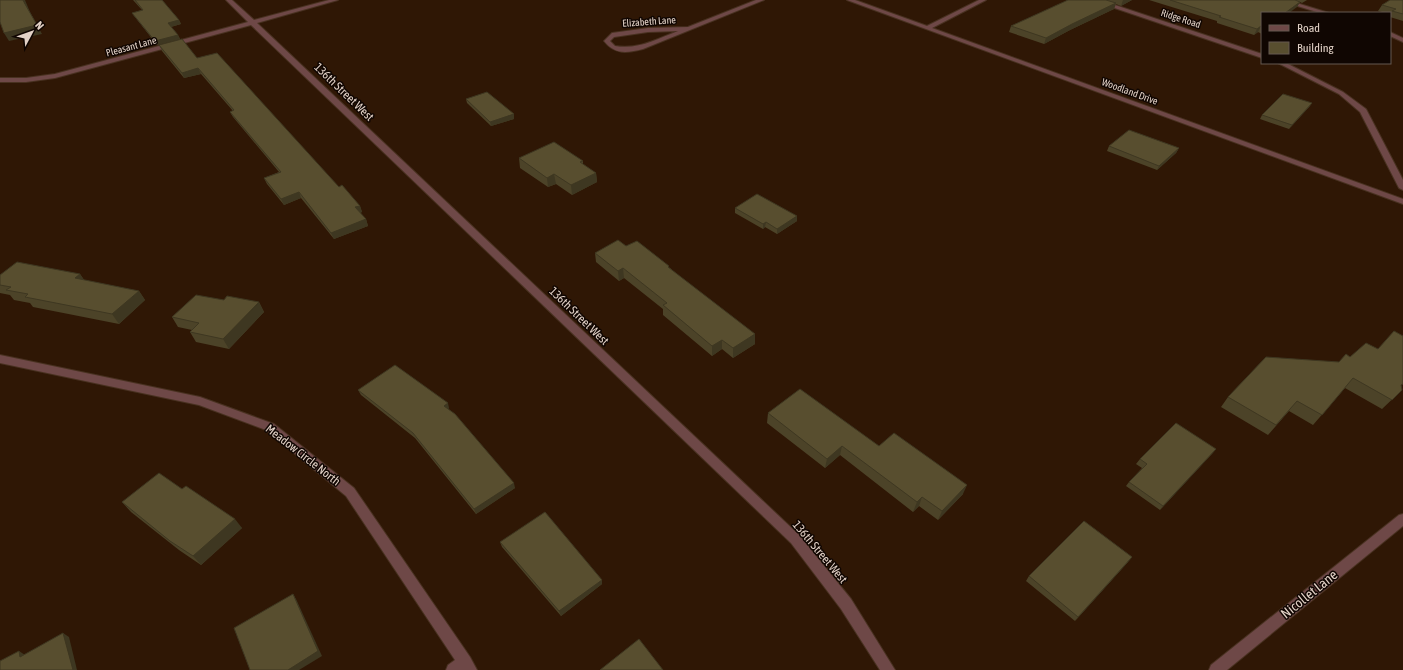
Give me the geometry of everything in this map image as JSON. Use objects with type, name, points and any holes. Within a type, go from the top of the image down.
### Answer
[{"type":"street","name":"136th Street West","points":[[229,0],[795,540],[846,604],[888,670]]},
{"type":"street","name":"Pleasant Lane","points":[[0,80],[26,80],[55,76],[253,24],[335,0]]},
{"type":"street","name":"Elizabeth Lane","points":[[688,29],[626,32],[612,35],[607,41],[613,48],[626,50],[641,48],[760,0]]},
{"type":"street","name":"Woodland Drive","points":[[850,0],[1403,202]]},
{"type":"street","points":[[928,28],[983,0]]},
{"type":"street","name":"Ridge Road","points":[[1094,0],[1261,56]]},
{"type":"street","points":[[1281,0],[1323,12]]},
{"type":"street","points":[[1391,34],[1403,40]]},
{"type":"street","points":[[1282,64],[1341,93],[1363,111],[1403,188]]},
{"type":"street","name":"Meadow Circle North","points":[[0,359],[200,401],[270,427],[350,492],[467,666]]},
{"type":"street","name":"Nicollet Lane","points":[[1216,670],[1403,519]]},
{"type":"street","points":[[453,670],[467,666]]},
{"type":"building","points":[[0,0],[23,0],[37,25],[4,33],[0,22]]},
{"type":"building","points":[[135,0],[162,0],[179,20],[168,23],[178,35],[155,41],[132,13],[143,10]]},
{"type":"building","points":[[1068,0],[1106,0],[1116,3],[1046,38],[1011,26]]},
{"type":"building","points":[[1170,0],[1295,0],[1300,2],[1286,12],[1261,12],[1261,26],[1257,29],[1219,17],[1221,16]]},
{"type":"building","points":[[1390,0],[1403,0],[1403,14],[1392,11],[1396,9],[1382,5]]},
{"type":"building","points":[[182,39],[197,58],[217,53],[339,187],[342,185],[360,206],[355,207],[366,219],[331,233],[299,192],[281,199],[264,178],[281,172],[230,112],[234,110],[198,68],[182,73],[159,45]]},
{"type":"building","points":[[487,92],[514,114],[490,122],[466,99]]},
{"type":"building","points":[[1283,94],[1312,103],[1292,125],[1262,115]]},
{"type":"building","points":[[1129,130],[1179,148],[1159,166],[1109,146]]},
{"type":"building","points":[[554,142],[583,161],[580,162],[596,173],[571,185],[554,174],[547,178],[519,158]]},
{"type":"building","points":[[757,194],[797,216],[777,229],[766,222],[763,224],[735,208]]},
{"type":"building","points":[[618,240],[626,246],[637,241],[669,266],[668,267],[755,334],[733,348],[722,340],[712,346],[663,305],[667,303],[623,268],[618,271],[595,253]]},
{"type":"building","points":[[17,262],[80,274],[75,278],[139,291],[112,314],[25,297],[28,294],[6,290],[11,287],[0,285],[0,275]]},
{"type":"building","points":[[196,295],[224,300],[227,296],[259,302],[223,339],[190,332],[199,323],[172,317]]},
{"type":"building","points":[[1394,331],[1403,336],[1403,384],[1401,385],[1402,390],[1392,400],[1353,378],[1322,415],[1297,401],[1276,425],[1228,397],[1266,357],[1339,362],[1346,354],[1350,357],[1366,343],[1378,349]]},
{"type":"building","points":[[395,365],[448,403],[444,406],[455,414],[514,483],[474,509],[413,433],[358,390]]},
{"type":"building","points":[[800,389],[879,446],[894,433],[967,485],[942,511],[922,497],[917,502],[842,446],[827,459],[768,413]]},
{"type":"building","points":[[1176,423],[1216,449],[1163,506],[1129,482],[1147,464],[1140,459]]},
{"type":"building","points":[[159,473],[182,489],[186,486],[235,519],[193,556],[170,541],[122,502]]},
{"type":"building","points":[[545,512],[602,580],[559,611],[500,542]]},
{"type":"building","points":[[1084,521],[1132,557],[1078,617],[1029,576]]},
{"type":"building","points":[[293,594],[318,651],[288,670],[250,670],[234,628]]},
{"type":"building","points":[[63,633],[73,670],[0,670],[0,661],[19,651],[20,657]]},
{"type":"building","points":[[639,639],[663,670],[600,670]]}]
